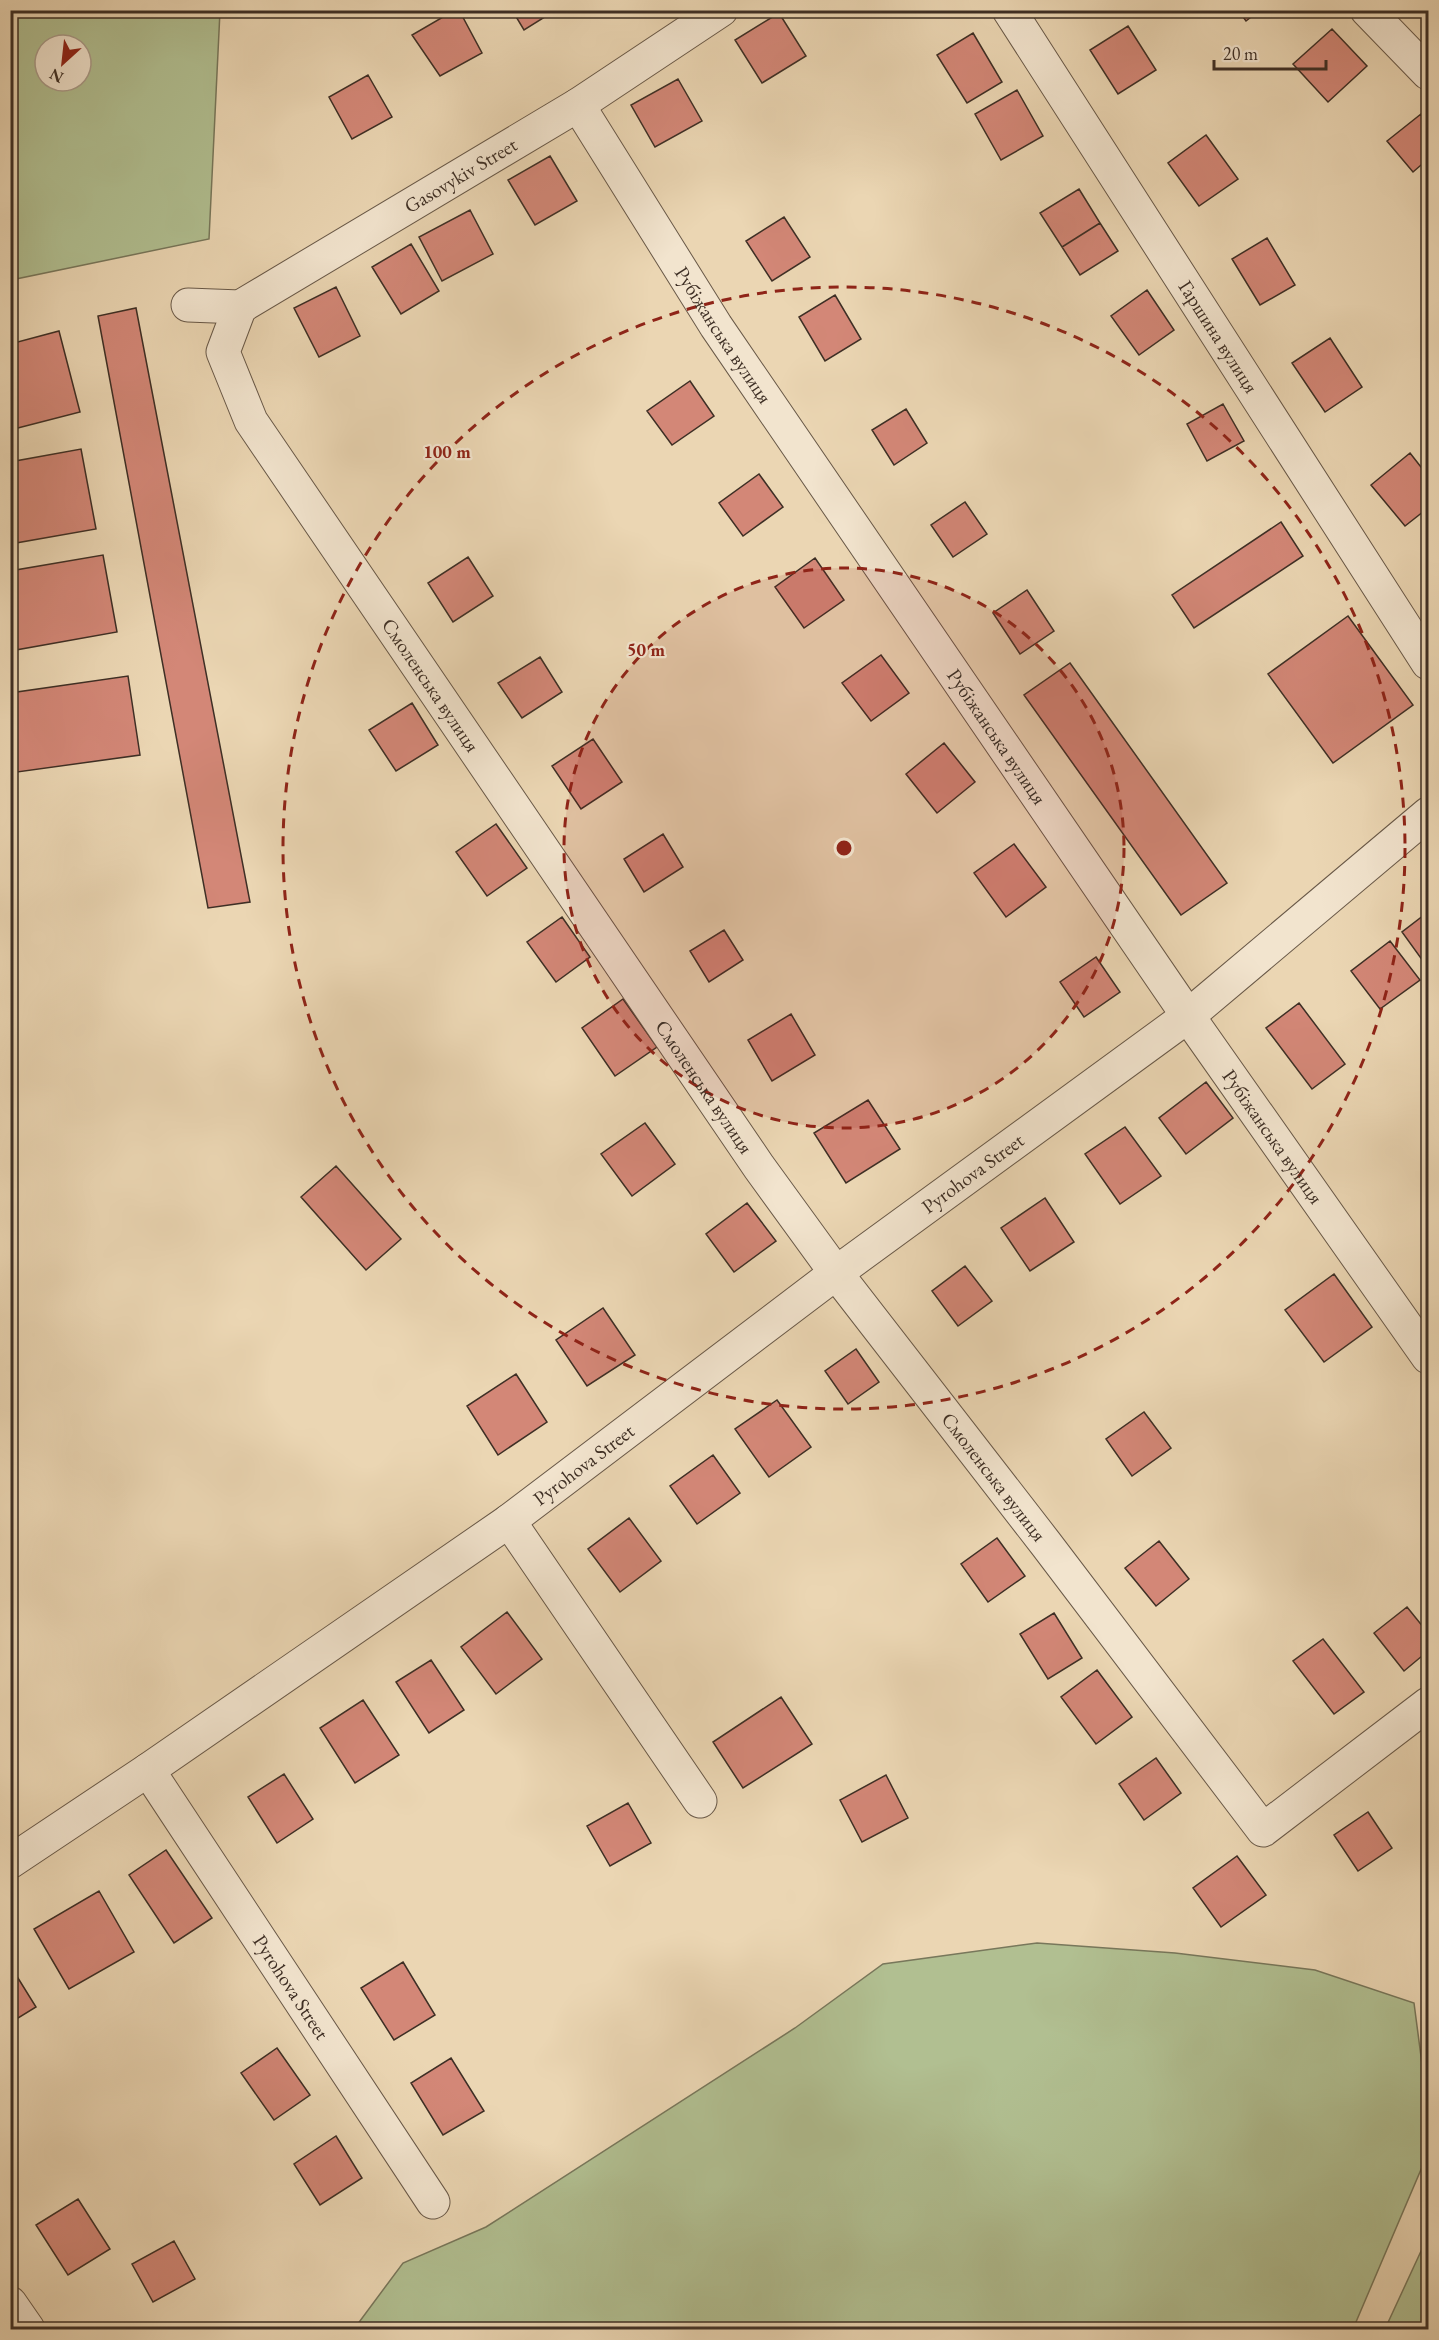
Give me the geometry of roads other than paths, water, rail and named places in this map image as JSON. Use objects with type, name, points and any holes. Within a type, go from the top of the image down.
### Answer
[{"type":"street","name":"Gasovykiv Street","points":[[240,307],[578,105],[721,10]]},
{"type":"street","name":"Гаршина вулиця","points":[[1008,10],[1428,663]]},
{"type":"street","points":[[1367,10],[1428,73]]},
{"type":"street","name":"Рубіжанська вулиця","points":[[578,105],[716,327],[1188,1016],[1428,1357]]},
{"type":"street","points":[[188,305],[240,307]]},
{"type":"street","name":"Смоленська вулиця","points":[[240,307],[223,352],[251,422],[759,1167],[836,1273],[1263,1830],[1428,1704]]},
{"type":"street","name":"Pyrohova Street","points":[[10,1862],[148,1770],[508,1521],[836,1273],[1188,1016],[1428,814]]},
{"type":"street","points":[[508,1521],[700,1801]]},
{"type":"street","name":"Pyrohova Street","points":[[148,1770],[433,2202]]},
{"type":"street","points":[[10,2303],[28,2329]]}]
